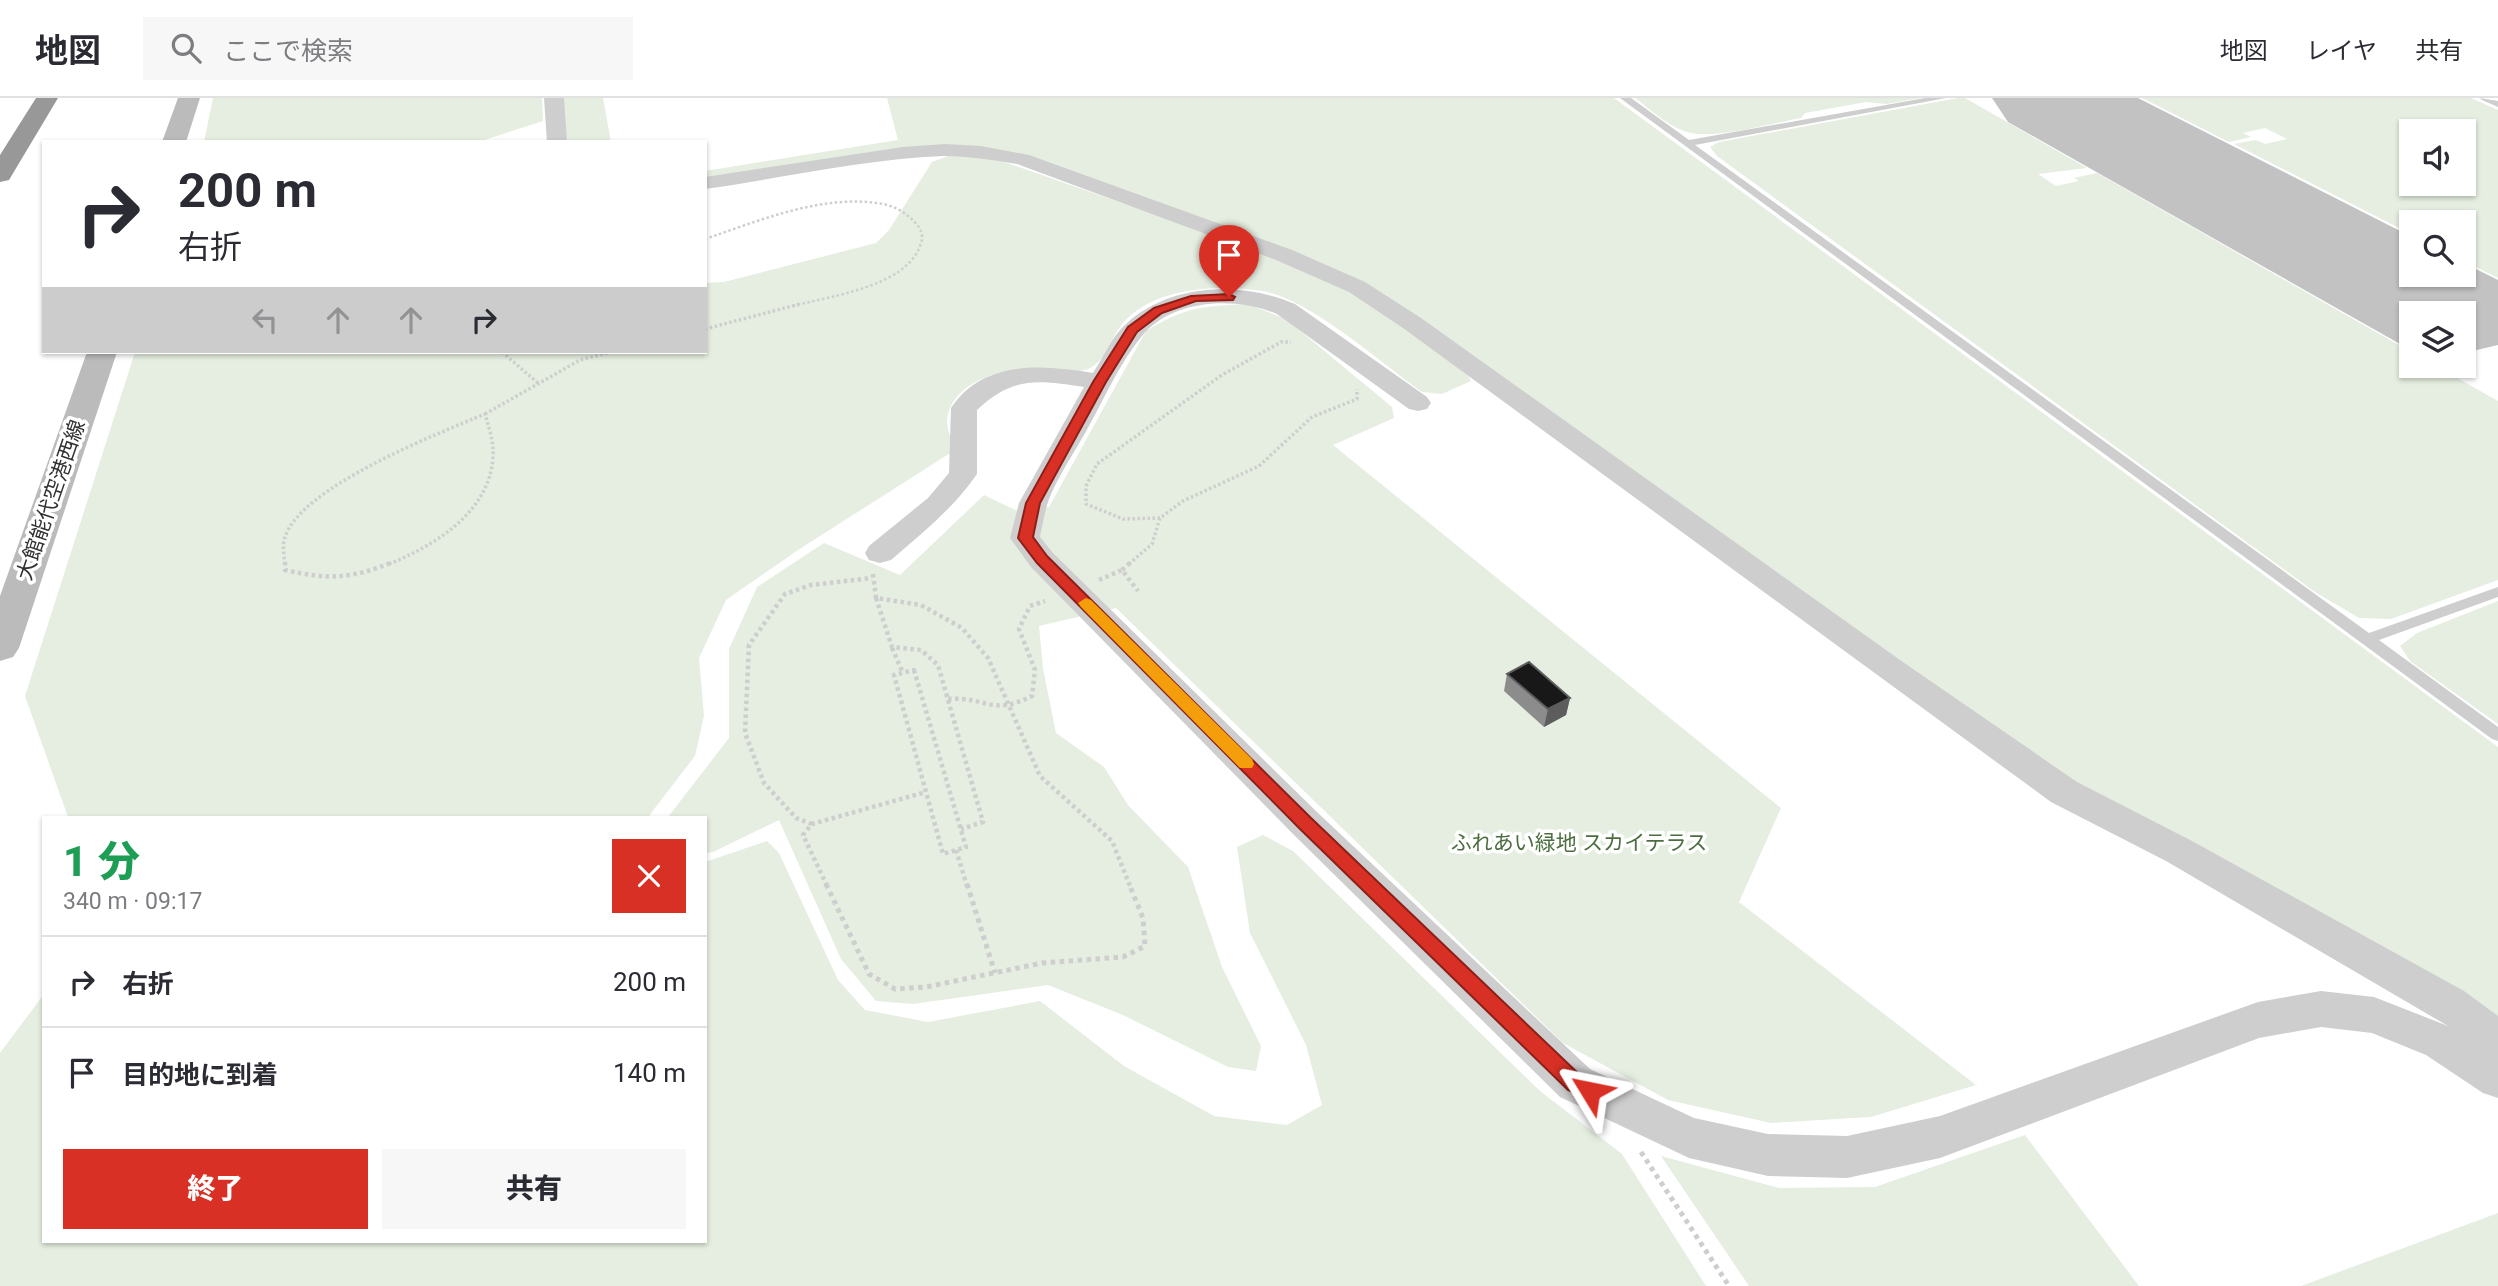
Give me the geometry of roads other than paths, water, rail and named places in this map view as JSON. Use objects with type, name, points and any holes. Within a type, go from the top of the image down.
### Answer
[{"type":"highway","points":[[0,175],[47,98]]},
{"type":"main road","points":[[175,140],[189,98]]},
{"type":"main road","name":"大館能代空港西線","points":[[0,648],[101,354]]},
{"type":"street","points":[[554,98],[558,140]]},
{"type":"street","points":[[707,183],[903,153],[945,150],[981,152],[1022,159],[1284,255],[1357,287],[1412,323],[1876,660],[2064,792],[2179,851],[2450,1004],[2498,1040]]},
{"type":"street","points":[[1418,403],[1286,309],[1272,303],[1229,297],[1195,298],[1158,311],[1133,330],[1100,382],[1033,503],[1025,538],[1042,560],[1305,823],[1575,1083],[1689,1137],[1768,1155],[1847,1157],[1940,1137],[2258,1020],[2321,1009],[2374,1015],[2441,1042],[2498,1079]]},
{"type":"street","points":[[876,566],[963,474],[964,408],[979,390],[1002,378],[1034,372],[1100,382]]},
{"type":"lane","points":[[1625,98],[2498,735]]},
{"type":"lane","points":[[1688,143],[1941,98]]},
{"type":"lane","points":[[2485,98],[2498,104]]},
{"type":"lane","points":[[2367,639],[2498,592]]},
{"type":"park label","name":"ふれあい緑地 スカイテラス","points":[[1579,843]]}]
